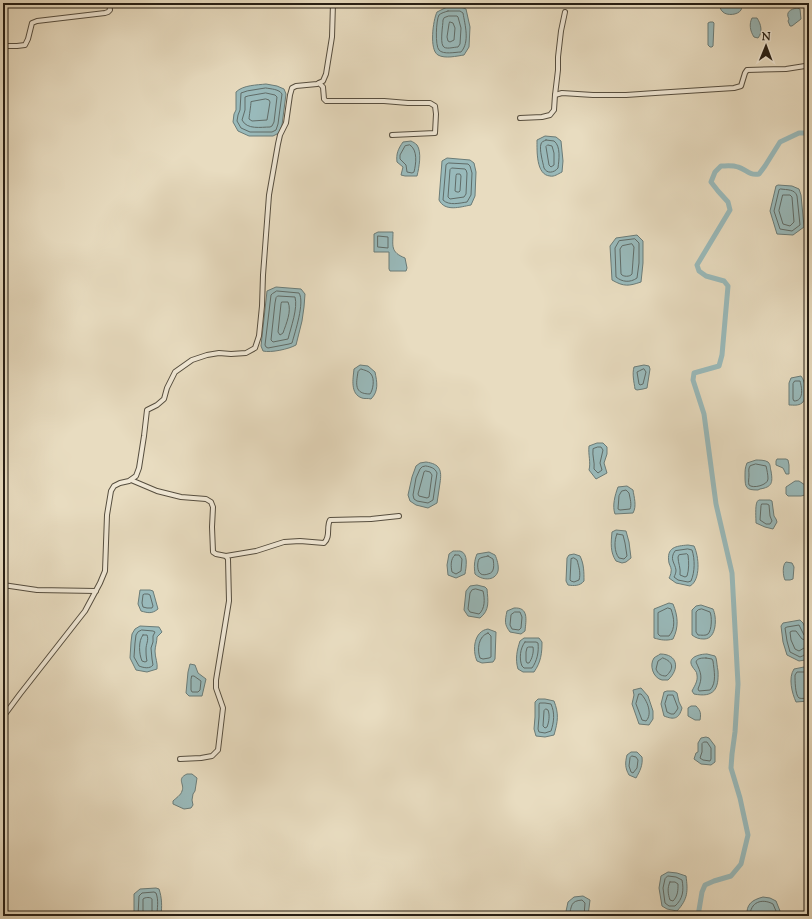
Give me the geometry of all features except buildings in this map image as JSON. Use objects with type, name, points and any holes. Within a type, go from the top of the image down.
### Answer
[{"type":"street","points":[[7,46],[24,45],[28,39],[32,24],[38,21],[105,13],[110,10],[109,3]]},
{"type":"street","points":[[3,717],[84,611],[100,584],[105,571],[107,515],[111,491],[114,486],[131,480],[136,476],[139,468],[147,410],[164,399],[167,388],[175,372],[192,360],[208,354],[246,353],[255,348],[259,336],[262,306],[269,195],[280,135],[286,123],[292,88],[296,86],[313,85],[319,83],[323,81],[326,74],[332,37],[333,3]]},
{"type":"street","points":[[520,118],[550,116],[554,110],[561,31],[565,12]]},
{"type":"street","points":[[555,96],[562,93],[626,95],[734,88],[741,86],[747,70],[805,66]]},
{"type":"street","points":[[319,83],[323,87],[324,99],[326,101],[430,103],[435,106],[435,133],[392,135]]},
{"type":"street","points":[[131,480],[157,491],[182,497],[206,499],[211,502],[213,507],[213,552],[226,556],[256,551],[284,542],[300,541],[324,543],[327,540],[328,523],[330,520],[371,519],[399,516]]},
{"type":"street","points":[[180,759],[212,756],[218,750],[223,708],[216,688],[216,680],[229,601],[228,559],[226,556]]},
{"type":"street","points":[[3,585],[37,590],[96,591]]},
{"type":"water","points":[[719,3],[742,3],[742,8],[740,12],[727,14],[721,10]]},
{"type":"water","points":[[447,7],[461,7],[466,9],[470,27],[469,47],[464,55],[444,57],[438,55],[433,47],[433,28],[437,12]]},
{"type":"water","points":[[797,8],[800,9],[801,19],[790,26],[788,21],[788,13]]},
{"type":"water","points":[[752,18],[757,18],[760,23],[761,33],[758,38],[754,37],[751,30],[750,23]]},
{"type":"water","points":[[708,23],[714,23],[712,47],[708,45]]},
{"type":"water","points":[[266,84],[284,89],[286,94],[282,125],[279,133],[273,136],[249,136],[238,131],[233,122],[236,110],[236,92],[246,87]]},
{"type":"water","points":[[545,136],[556,137],[561,141],[563,161],[562,172],[553,176],[545,175],[542,172],[538,162],[537,140]]},
{"type":"water","points":[[411,141],[419,148],[419,169],[417,176],[405,176],[401,175],[403,167],[397,162],[397,154],[403,142]]},
{"type":"water","points":[[447,158],[470,160],[474,163],[476,172],[475,196],[471,205],[453,208],[445,206],[439,200],[442,161]]},
{"type":"water","points":[[776,186],[792,186],[799,189],[801,195],[804,227],[793,235],[777,234],[770,211]]},
{"type":"water","points":[[378,232],[393,232],[393,248],[400,256],[405,258],[407,268],[406,271],[390,271],[389,252],[374,252],[374,234]]},
{"type":"water","points":[[637,235],[643,241],[641,282],[623,285],[612,280],[610,246],[616,238]]},
{"type":"water","points":[[276,287],[301,289],[305,294],[302,321],[296,345],[280,350],[263,351],[261,346],[267,291]]},
{"type":"water","points":[[360,365],[368,366],[375,372],[377,383],[376,390],[371,399],[358,396],[354,390],[354,369]]},
{"type":"water","points":[[644,365],[649,366],[650,369],[647,388],[637,390],[635,389],[633,372],[634,367]]},
{"type":"water","points":[[801,376],[806,390],[804,401],[799,405],[789,405],[789,383],[791,378]]},
{"type":"water","points":[[597,443],[603,443],[607,447],[607,454],[604,463],[607,473],[596,479],[589,470],[589,446]]},
{"type":"water","points":[[807,458],[809,458],[809,478],[807,478],[804,465]]},
{"type":"water","points":[[777,459],[788,460],[789,474],[786,474],[783,468],[776,465]]},
{"type":"water","points":[[756,460],[764,460],[768,462],[770,465],[772,481],[767,487],[758,490],[751,490],[746,486],[745,469],[747,463]]},
{"type":"water","points":[[426,462],[437,466],[441,475],[437,503],[428,508],[416,505],[410,501],[408,495],[416,466],[420,463]]},
{"type":"water","points":[[795,481],[799,481],[805,485],[805,495],[788,496],[786,494],[786,487]]},
{"type":"water","points":[[627,486],[633,490],[635,507],[633,513],[615,514],[614,504],[618,487]]},
{"type":"water","points":[[759,500],[772,501],[774,516],[777,522],[773,529],[756,523],[756,506]]},
{"type":"water","points":[[616,530],[626,531],[629,542],[631,558],[622,563],[616,561],[612,551],[612,532]]},
{"type":"water","points":[[688,545],[694,546],[698,561],[696,579],[690,586],[676,583],[669,578],[671,568],[668,558],[673,548]]},
{"type":"water","points":[[453,551],[463,552],[466,558],[465,574],[456,578],[448,575],[447,565],[449,554]]},
{"type":"water","points":[[489,552],[495,555],[498,563],[498,571],[494,577],[484,579],[475,574],[474,566],[477,554]]},
{"type":"water","points":[[574,554],[580,556],[584,568],[584,581],[581,584],[572,586],[568,585],[566,581],[567,558],[569,555]]},
{"type":"water","points":[[786,562],[792,563],[794,567],[793,579],[790,580],[785,580],[784,576],[783,568]]},
{"type":"water","points":[[477,585],[487,589],[487,608],[480,618],[468,616],[464,610],[466,591],[470,586]]},
{"type":"water","points":[[140,590],[153,591],[158,609],[150,613],[141,611],[138,604]]},
{"type":"water","points":[[669,603],[673,604],[677,617],[675,635],[673,639],[670,640],[654,638],[654,609]]},
{"type":"water","points":[[701,605],[713,609],[715,617],[714,632],[708,638],[704,639],[692,635],[692,610],[696,606]]},
{"type":"water","points":[[514,608],[519,608],[526,615],[525,631],[521,634],[510,632],[506,624],[505,620],[507,611]]},
{"type":"water","points":[[800,620],[809,635],[809,654],[805,660],[799,661],[787,655],[783,642],[781,626],[783,623]]},
{"type":"water","points":[[140,626],[159,627],[162,632],[157,637],[155,649],[157,669],[147,672],[136,670],[130,658],[132,634],[135,629]]},
{"type":"water","points":[[488,629],[496,632],[495,659],[493,662],[482,663],[477,661],[475,657],[475,642],[483,630]]},
{"type":"water","points":[[524,638],[539,638],[542,642],[541,657],[534,672],[523,672],[518,669],[517,651],[520,641]]},
{"type":"water","points":[[660,654],[674,659],[674,671],[668,680],[662,680],[656,677],[652,668],[654,658]]},
{"type":"water","points":[[707,654],[715,656],[716,658],[718,677],[716,687],[714,691],[706,695],[694,694],[692,691],[697,677],[691,660],[698,655]]},
{"type":"water","points":[[190,664],[195,665],[198,673],[206,679],[202,696],[189,696],[186,693]]},
{"type":"water","points":[[804,667],[809,669],[809,701],[796,702],[792,690],[791,677],[794,669]]},
{"type":"water","points":[[641,688],[648,696],[653,711],[653,719],[649,725],[639,724],[632,704],[634,695],[633,690]]},
{"type":"water","points":[[674,691],[677,693],[682,708],[676,718],[664,716],[661,704],[664,692]]},
{"type":"water","points":[[538,699],[554,701],[557,710],[557,718],[554,735],[545,737],[536,736],[534,729],[535,702]]},
{"type":"water","points":[[691,706],[696,706],[699,709],[700,720],[695,720],[688,716],[688,708]]},
{"type":"water","points":[[701,738],[709,738],[715,746],[715,762],[711,765],[701,764],[694,759],[696,753],[698,752],[698,743]]},
{"type":"water","points":[[631,752],[637,752],[642,757],[641,768],[636,778],[629,775],[626,768],[627,755]]},
{"type":"water","points":[[187,774],[192,774],[197,778],[192,800],[193,805],[191,808],[184,809],[173,804],[173,801],[180,795],[183,788],[181,780]]},
{"type":"water","points":[[668,872],[686,876],[687,886],[685,899],[677,911],[667,909],[662,906],[659,888],[661,876]]},
{"type":"water","points":[[140,889],[159,889],[161,896],[161,916],[134,916],[134,894]]},
{"type":"water","points":[[583,896],[590,900],[588,916],[565,916],[568,902],[574,897]]},
{"type":"water","points":[[763,897],[776,901],[780,911],[780,916],[747,916],[750,903]]},
{"type":"waterway","points":[[698,916],[702,892],[705,885],[731,876],[741,864],[748,835],[740,798],[731,768],[738,684],[732,573],[716,504],[704,414],[693,380],[694,373],[719,366],[722,355],[728,286],[724,281],[706,276],[699,271],[697,265],[730,210],[728,202],[711,182],[715,172],[721,166],[736,166],[750,173],[759,174],[780,142],[799,133],[809,133]]}]
